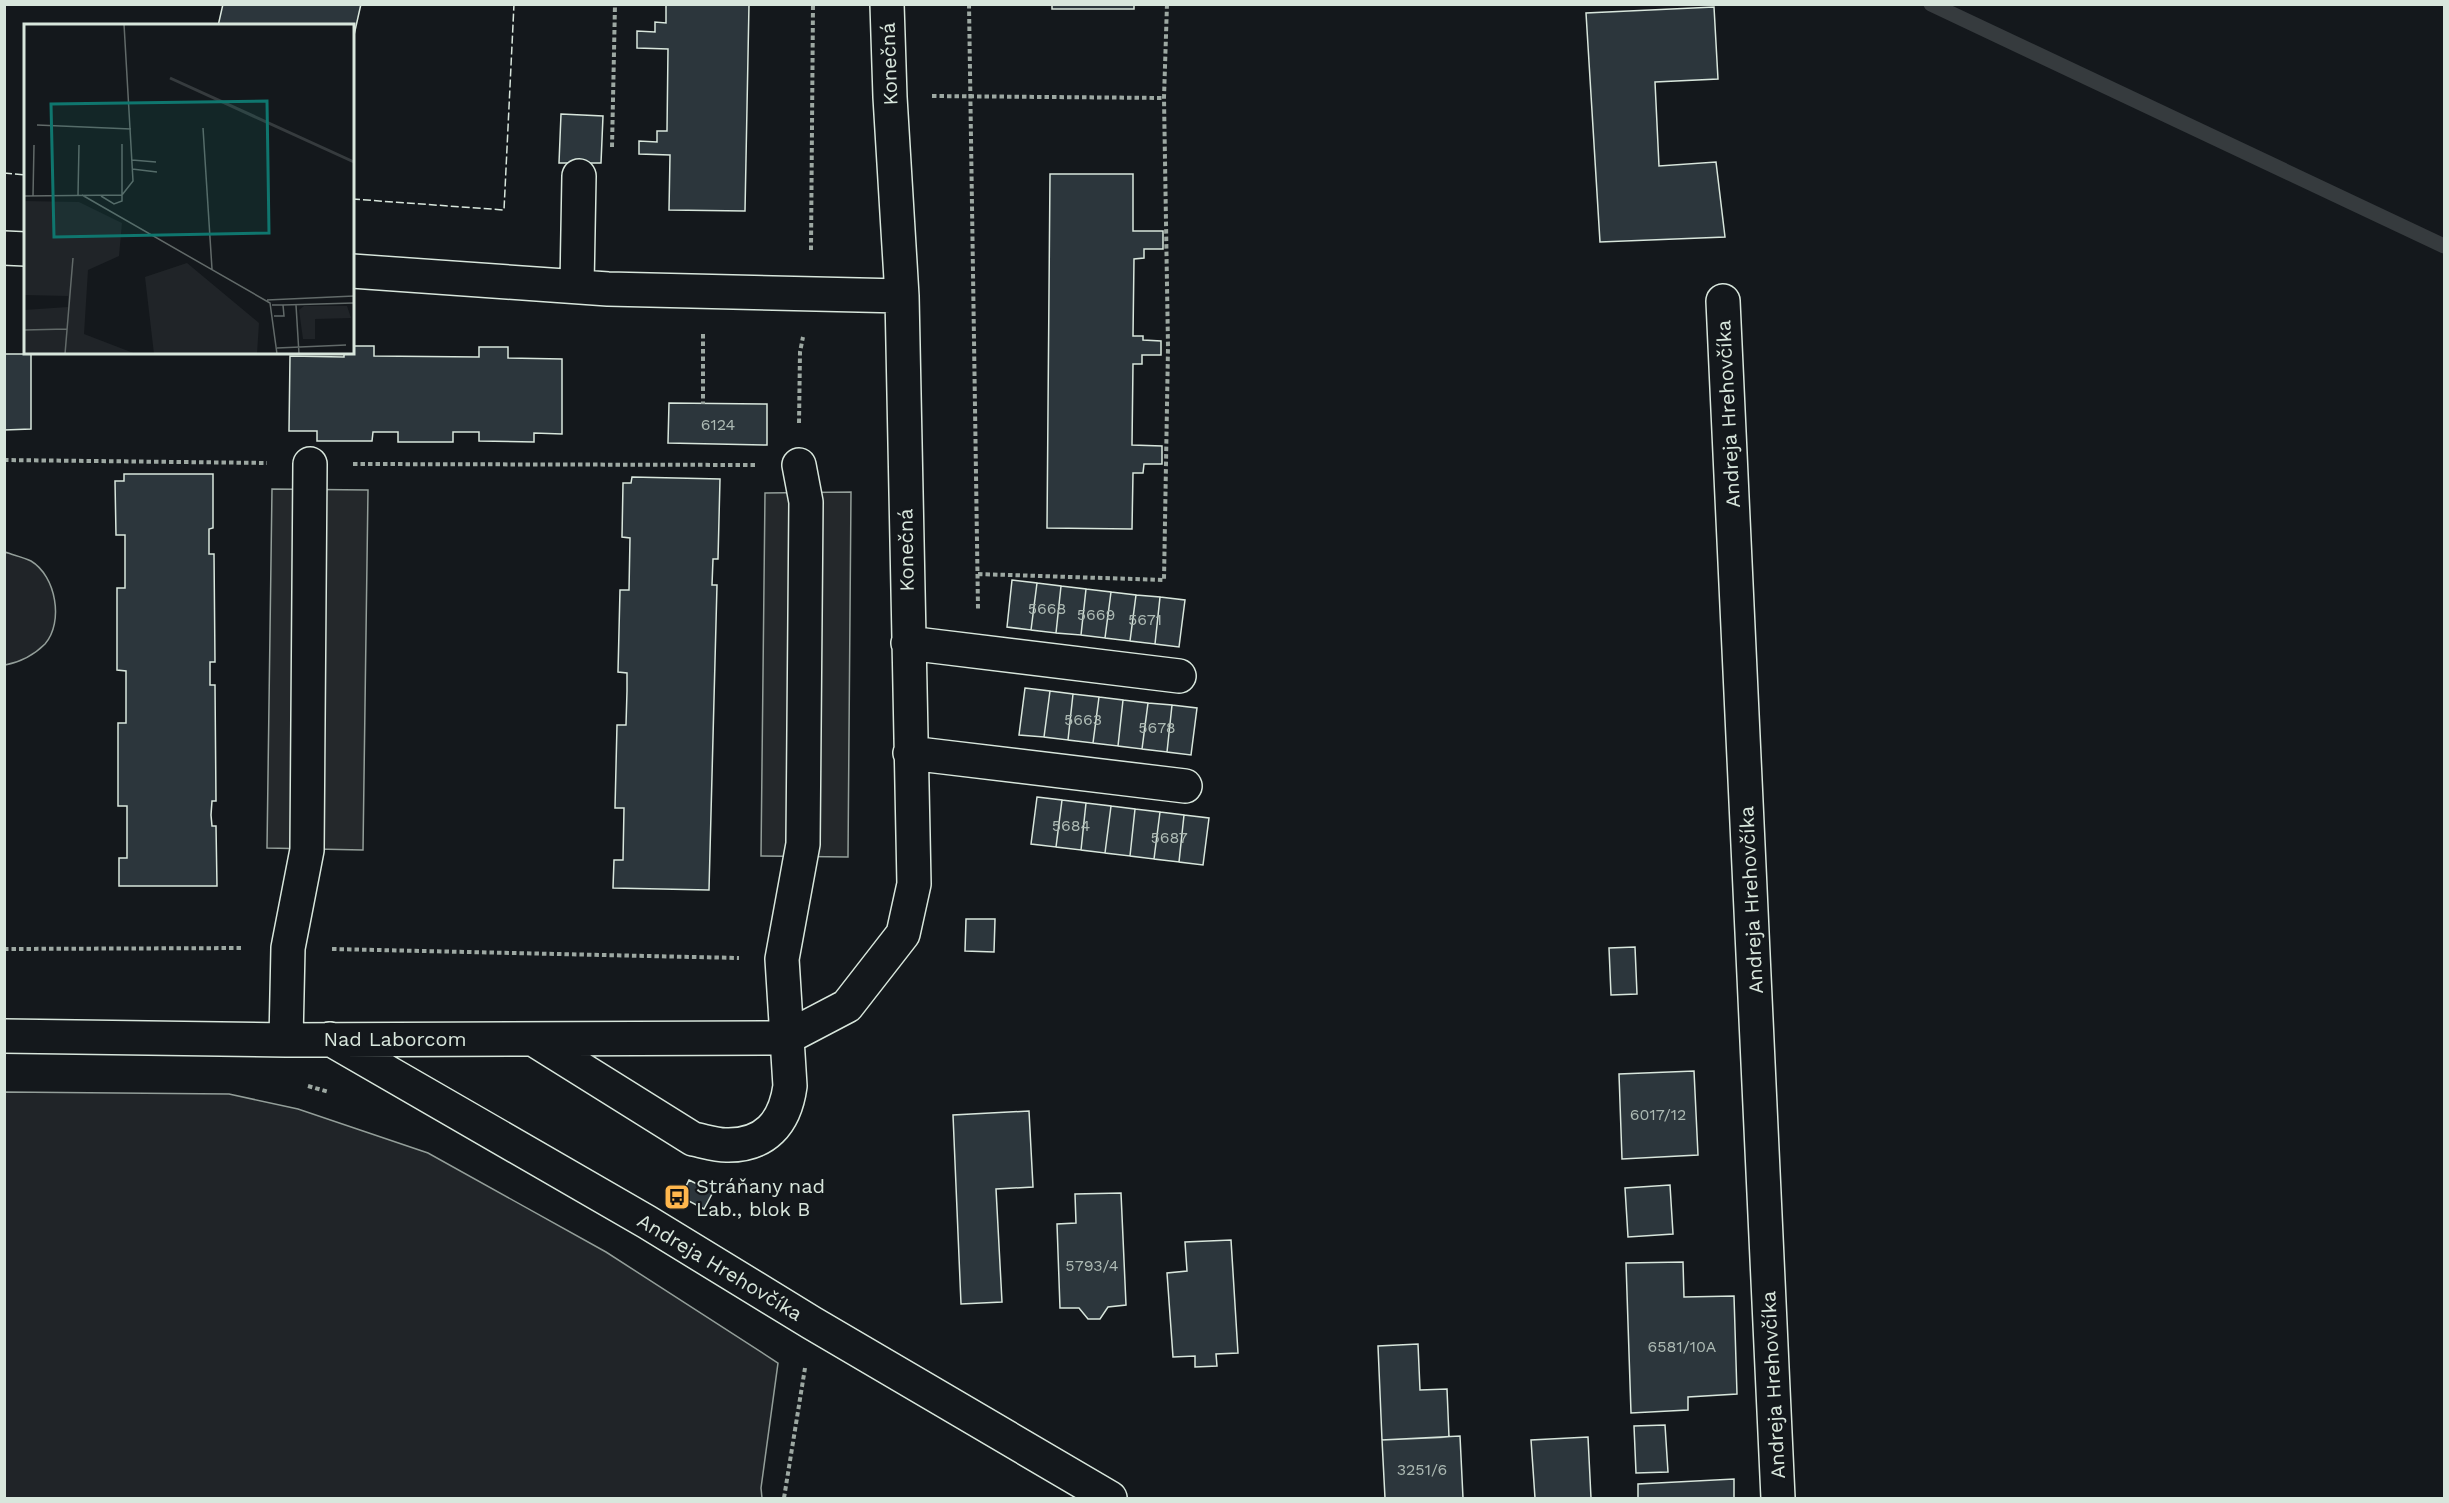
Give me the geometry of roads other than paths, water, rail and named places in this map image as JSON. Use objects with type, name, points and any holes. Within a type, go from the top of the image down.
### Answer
[{"type":"street","name":"Konečná","points":[[786,1038],[847,1006],[903,934],[914,884],[902,296],[887,4]]},
{"type":"street","points":[[577,286],[579,176]]},
{"type":"street","points":[[4,248],[24,249]]},
{"type":"street","points":[[354,271],[577,286],[902,296]]},
{"type":"street","name":"Andreja Hrehovčíka","points":[[1723,301],[1778,1498]]},
{"type":"street","points":[[286,1040],[288,948],[307,850],[310,464]]},
{"type":"street","points":[[533,1039],[693,1139],[724,1146],[747,1143],[765,1136],[778,1123],[788,1106],[790,1086],[782,959],[803,844],[806,502],[799,465]]},
{"type":"street","points":[[908,643],[1179,676]]},
{"type":"street","points":[[910,753],[1185,786]]},
{"type":"street","name":"Nad Laborcom","points":[[4,1036],[286,1040],[786,1038]]},
{"type":"street","name":"Andreja Hrehovčíka","points":[[328,1039],[647,1222],[812,1323],[1110,1498]]},
{"type":"waterway","points":[[1931,4],[2444,246]]},
{"type":"place","name":"Stráňany nad Lab., blok B","points":[[677,1197]]}]
